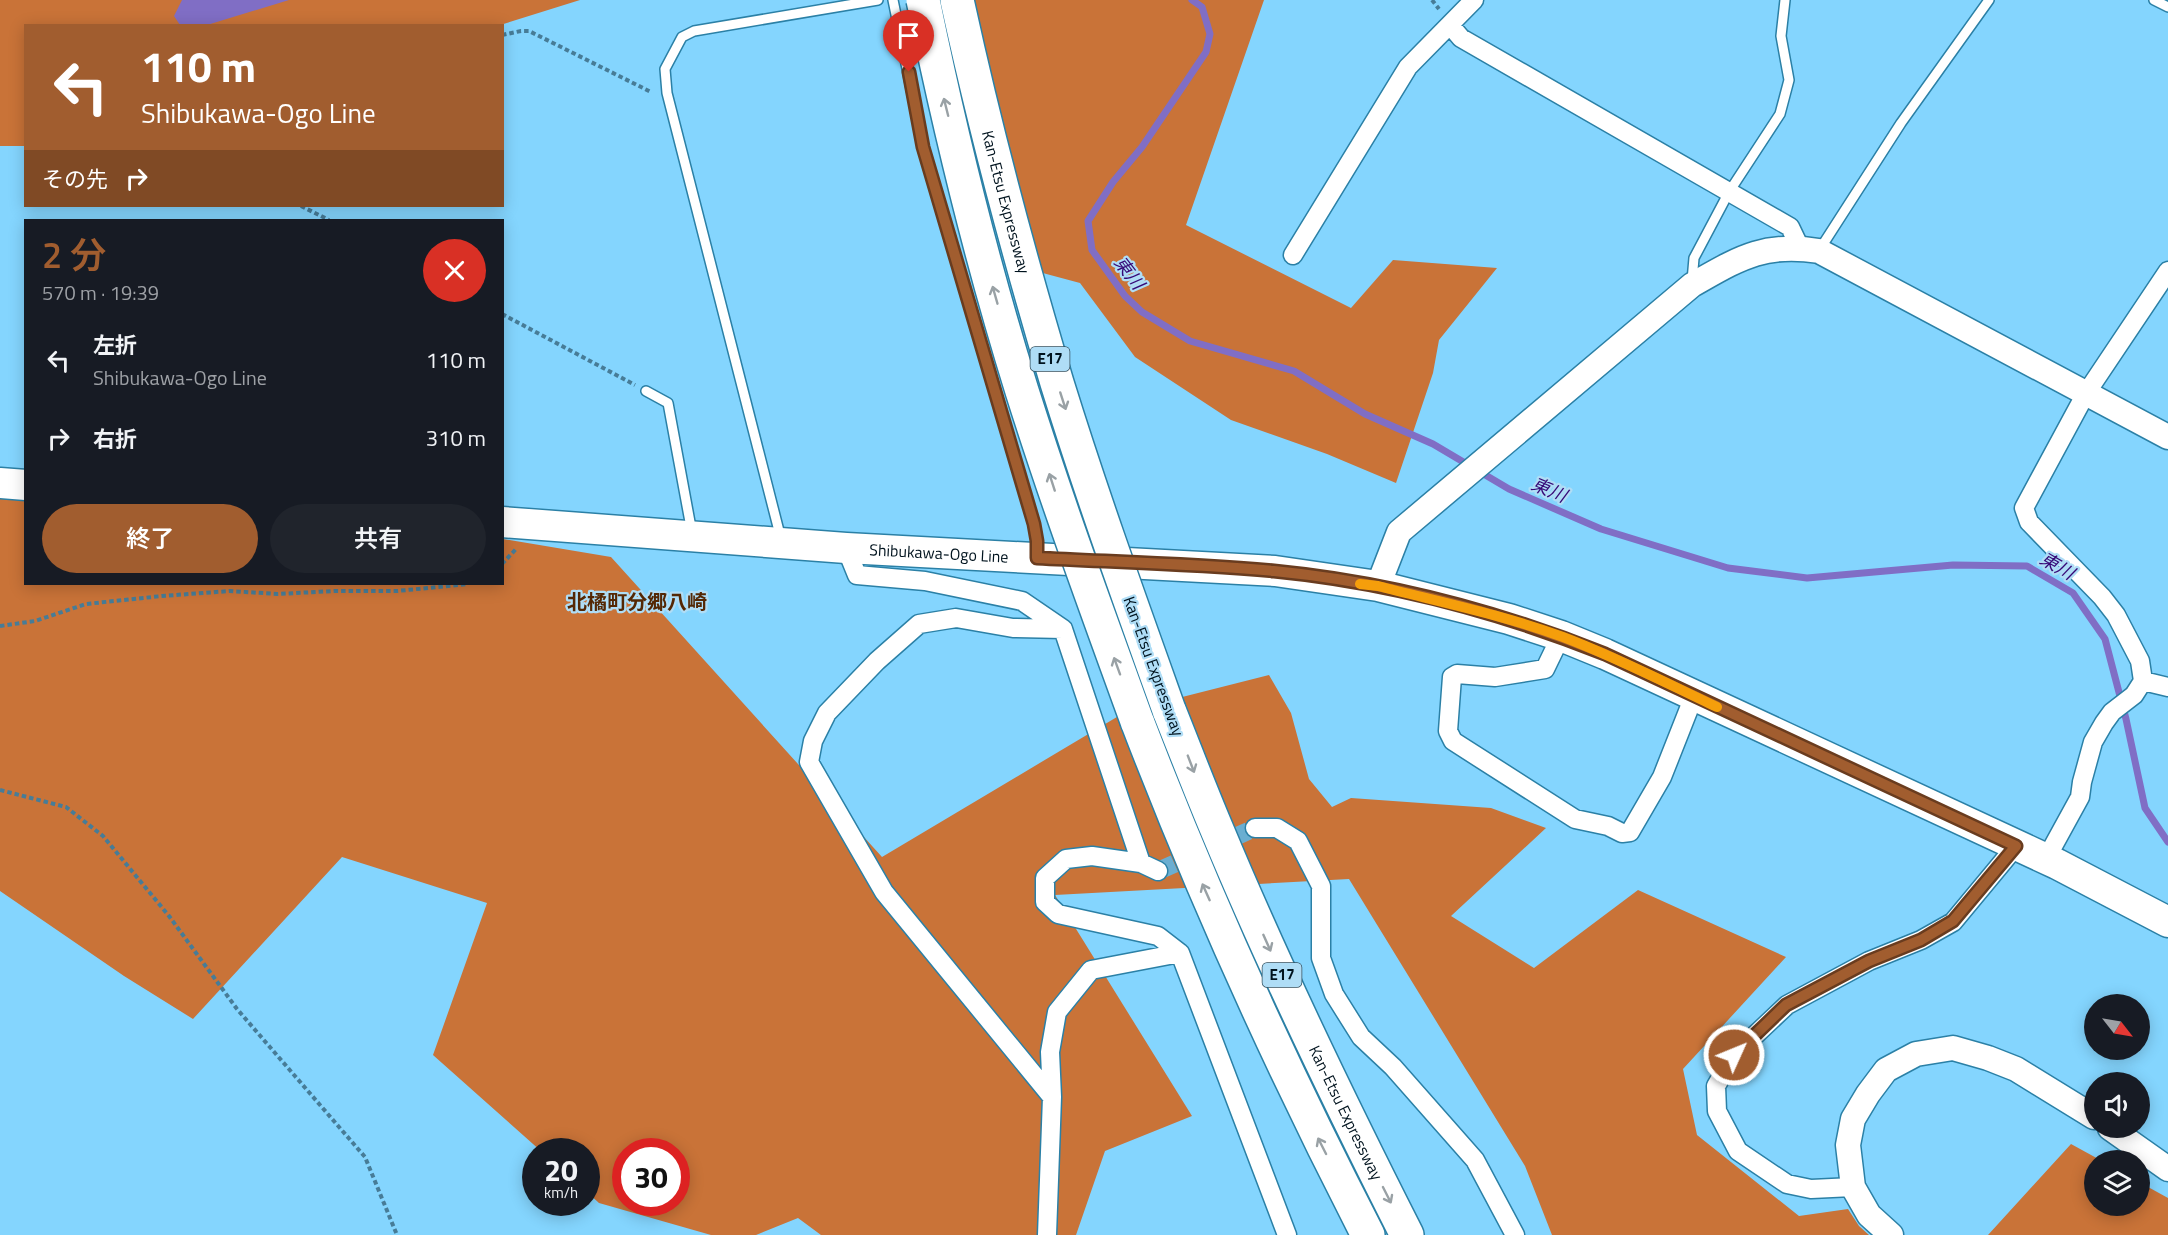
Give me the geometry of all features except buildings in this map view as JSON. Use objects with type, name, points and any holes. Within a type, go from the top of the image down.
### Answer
[{"type":"highway","name":"Kan-Etsu Expressway","points":[[923,0],[940,82],[978,239],[1022,390],[1071,539],[1176,824],[1309,1120],[1368,1235]]},
{"type":"highway","name":"Kan-Etsu Expressway","points":[[957,0],[976,89],[1016,243],[1054,373],[1108,538],[1169,710],[1218,832],[1272,954],[1340,1103],[1407,1235]]},
{"type":"main road","points":[[0,483],[24,485]]},
{"type":"main road","name":"Shibukawa-Ogo Line","points":[[504,522],[846,548],[1275,572],[1378,586],[1509,620],[1561,636],[1605,654],[2046,859],[2168,922]]},
{"type":"street","points":[[1293,255],[1408,67],[1474,0]]},
{"type":"street","points":[[1450,25],[1461,38],[1790,227],[1809,250],[2168,437]]},
{"type":"street","points":[[1378,586],[1399,532],[1692,285],[1747,255],[1765,250],[1809,250]]},
{"type":"street","points":[[2139,688],[2140,661],[2116,615],[2102,597],[2029,522],[2024,508],[2085,394],[2168,271]]},
{"type":"street","points":[[846,548],[857,575],[925,581],[1022,601],[1063,629],[1141,863]]},
{"type":"street","points":[[1052,1096],[884,892],[809,762],[813,741],[827,713],[877,661],[919,624],[956,618],[1013,628],[1063,629]]},
{"type":"street","points":[[1561,636],[1545,669],[1496,677],[1457,674],[1452,677],[1448,731],[1454,741],[1575,819],[1608,826],[1622,832],[1630,832],[1662,777],[1694,696]]},
{"type":"street","points":[[2046,859],[2080,797],[2093,742],[2112,712],[2139,688],[2168,687]]},
{"type":"street","points":[[1255,828],[1277,828],[1298,841],[1321,886],[1321,958],[1334,994],[1361,1037],[1394,1067],[1475,1160],[1515,1235]]},
{"type":"street","points":[[1853,1186],[1811,1189],[1787,1184],[1738,1151],[1717,1111],[1716,1086],[1734,1055],[1786,1005],[1869,961],[1921,940],[1953,921],[2016,846]]},
{"type":"street","points":[[1158,871],[1141,863],[1092,856],[1066,859],[1045,878],[1045,902],[1058,914],[1158,936],[1180,953],[1287,1235]]},
{"type":"street","points":[[1047,1235],[1052,1096],[1050,1052],[1057,1012],[1091,970],[1180,953]]},
{"type":"street","points":[[1891,1235],[1869,1215],[1853,1186],[1848,1145],[1853,1119],[1868,1094],[1887,1070],[1916,1054],[1953,1048],[2016,1069],[2084,1111]]},
{"type":"street","points":[[2123,1138],[2168,1169]]},
{"type":"lane","points":[[779,531],[667,93],[665,69],[682,38],[694,31],[878,0]]},
{"type":"lane","points":[[893,0],[923,147],[1034,524],[1037,558]]},
{"type":"lane","points":[[1692,285],[1694,258],[1729,192],[1780,114],[1789,80],[1781,36],[1785,0]]},
{"type":"lane","points":[[1809,250],[1989,0]]},
{"type":"lane","points":[[2154,0],[2168,8]]},
{"type":"lane","points":[[646,391],[668,403],[690,522],[690,536]]},
{"type":"path","points":[[504,35],[521,31],[529,32],[647,91],[667,93]]},
{"type":"path","points":[[303,207],[327,219]]},
{"type":"path","points":[[504,315],[646,391]]},
{"type":"path","points":[[0,626],[34,621],[86,604],[162,596],[230,591],[277,594],[397,591],[458,585]]},
{"type":"path","points":[[0,790],[66,807],[103,836],[169,916],[237,1009],[365,1157],[397,1235]]},
{"type":"shaded area","points":[[0,0],[580,0],[503,24],[24,24],[24,146],[0,146]]},
{"type":"shaded area","points":[[182,0],[289,0],[210,24],[179,24],[174,16]]},
{"type":"shaded area","points":[[966,0],[1264,0],[1186,225],[1351,308],[1393,260],[1497,268],[1439,340],[1433,373],[1396,483],[1327,454],[1231,420],[1135,357],[1080,283],[1039,272]]},
{"type":"shaded area","points":[[0,497],[24,499],[24,585],[504,585],[504,539],[611,557],[882,857],[1127,711],[1269,675],[1291,713],[1309,779],[1332,807],[1351,798],[1491,808],[1546,828],[1451,916],[1534,968],[1638,890],[1786,957],[1683,1069],[1697,1135],[1799,1216],[1848,1209],[1859,1226],[1869,1235],[1552,1235],[1525,1166],[1349,879],[1055,895],[1192,1116],[1105,1151],[1076,1235],[821,1235],[798,1218],[756,1235],[711,1235],[644,1216],[690,1216],[690,1138],[612,1138],[612,1207],[600,1203],[600,1138],[526,1138],[433,1055],[487,903],[342,857],[193,1019],[124,976],[0,891]]},
{"type":"shaded area","points":[[2071,1144],[2084,1151],[2084,1216],[2150,1216],[2150,1188],[2168,1198],[2168,1235],[1988,1235]]},
{"type":"waterway","name":"東川","points":[[1192,0],[1202,7],[1210,34],[1206,52],[1142,147],[1113,182],[1088,221],[1092,250],[1125,296],[1142,312],[1190,341],[1294,371],[1365,414],[1433,444],[1509,489],[1601,529],[1728,568],[1807,578],[1953,565],[2027,566],[2073,593],[2105,639],[2126,719],[2145,808],[2168,842]]},
{"type":"tunnel","points":[[1158,871],[1255,828]]},
{"type":"slow traffic","points":[[1360,584],[1378,586],[1561,636],[1605,654],[1717,707]]},
{"type":"district","name":"北橘町分郷八崎","points":[[637,602]]},
{"type":"route","points":[[909,72],[923,147],[1034,524],[1037,558],[1275,572],[1378,586],[1509,620],[1561,636],[1605,654],[2016,846],[1953,921],[1921,940],[1869,961],[1786,1005],[1734,1055]]}]
